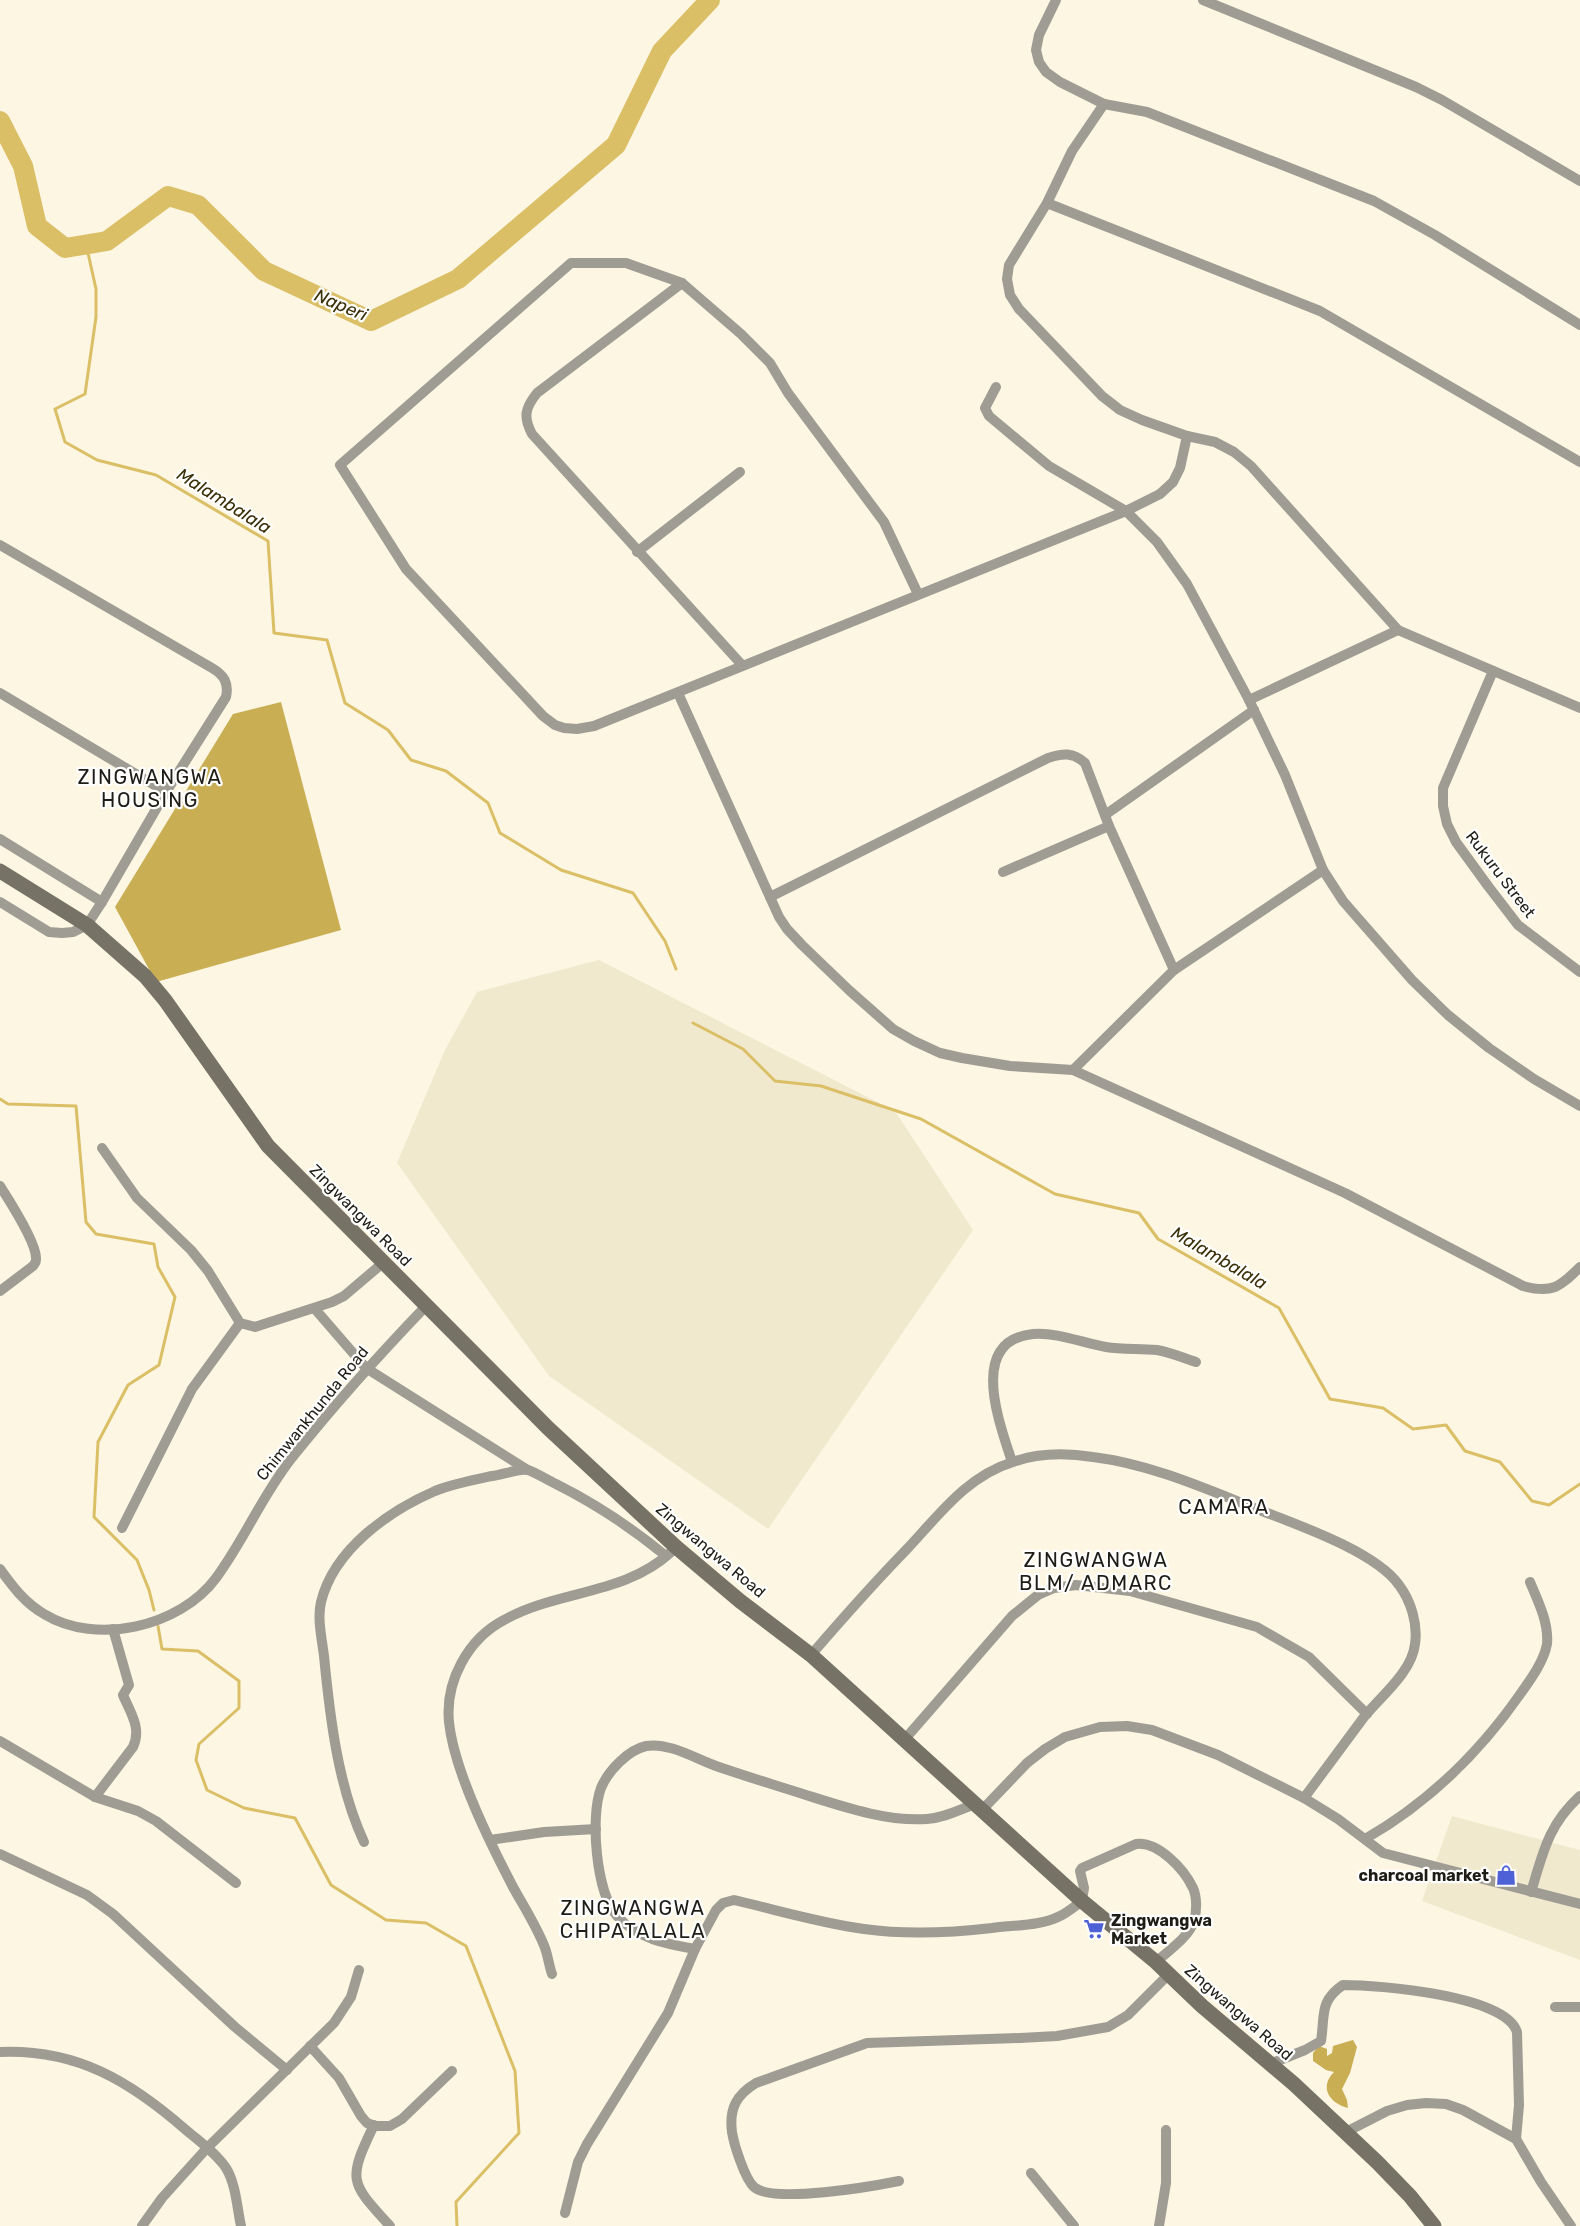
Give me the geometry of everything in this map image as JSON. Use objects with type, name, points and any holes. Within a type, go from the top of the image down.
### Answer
[{"type":"street","points":[[1056,0],[1039,35],[1035,50],[1046,72],[1060,82],[1104,104],[1147,112],[1374,201],[1435,235],[1580,325]]},
{"type":"street","points":[[1203,0],[1416,87],[1580,181]]},
{"type":"street","points":[[1104,104],[1072,151],[1047,203],[1009,265],[1007,279],[1010,294],[1019,309],[1102,396],[1120,410],[1187,436],[1215,442],[1234,452],[1251,466],[1398,630],[1580,708]]},
{"type":"street","points":[[1047,203],[1320,311],[1580,462]]},
{"type":"street","points":[[918,594],[884,522],[788,393],[770,363],[741,334],[682,283],[626,263],[571,263],[340,465],[377,527],[406,569],[543,716],[555,725],[577,729],[594,726],[678,693],[742,665],[1126,511],[1160,494],[1173,482],[1180,468],[1187,436]]},
{"type":"street","points":[[682,283],[537,393],[526,409],[525,417],[532,434],[742,665]]},
{"type":"street","points":[[996,387],[985,408],[989,416],[1049,466],[1126,511],[1157,542],[1187,584],[1285,775],[1323,870],[1343,901],[1412,980],[1448,1015],[1489,1048],[1534,1079],[1580,1106]]},
{"type":"street","points":[[637,552],[740,472]]},
{"type":"street","points":[[0,545],[190,654],[220,673],[228,689],[226,697],[87,925],[73,932],[50,932],[0,902]]},
{"type":"street","points":[[1105,815],[1251,705],[1398,630]]},
{"type":"street","name":"Rukuru Street","points":[[1493,671],[1443,788],[1443,806],[1447,824],[1456,842],[1518,925],[1580,972]]},
{"type":"street","points":[[0,693],[166,792]]},
{"type":"street","points":[[678,693],[770,897],[787,929],[893,1029],[940,1053],[1010,1066],[1073,1070],[1345,1192],[1523,1286],[1549,1290],[1561,1285],[1580,1267]]},
{"type":"street","points":[[770,897],[1060,754],[1070,754],[1085,763],[1109,826],[1174,970]]},
{"type":"street","points":[[1003,872],[1109,826]]},
{"type":"street","points":[[0,839],[102,902]]},
{"type":"street","points":[[1073,1070],[1174,970],[1323,870]]},
{"type":"street","name":"Zingwangwa Road","points":[[0,871],[87,925],[151,982],[268,1146],[671,1552],[811,1655],[1082,1901],[1156,1962],[1202,2006],[1346,2132],[1410,2196],[1434,2226]]},
{"type":"street","points":[[102,1148],[137,1198],[191,1250],[208,1271],[240,1323],[255,1327],[315,1309],[344,1296],[384,1262]]},
{"type":"street","points":[[0,1186],[36,1254],[33,1266],[0,1291]]},
{"type":"street","name":"Chimwankhunda Road","points":[[0,1569],[29,1604],[66,1624],[90,1629],[113,1629],[159,1620],[179,1610],[200,1595],[216,1579],[264,1497],[289,1462],[366,1368],[426,1306]]},
{"type":"street","points":[[315,1309],[366,1368],[526,1469],[590,1501],[642,1536],[671,1552],[651,1568],[636,1576],[541,1605],[505,1619],[485,1632],[468,1651],[452,1686],[448,1721],[452,1743],[465,1781],[490,1840],[545,1948],[552,1974]]},
{"type":"street","points":[[122,1528],[192,1389],[240,1323]]},
{"type":"street","points":[[1012,1462],[997,1415],[993,1368],[998,1355],[1007,1345],[1022,1337],[1035,1334],[1116,1349],[1154,1350],[1196,1362]]},
{"type":"street","points":[[811,1655],[858,1600],[962,1490],[987,1472],[1032,1457],[1078,1455],[1153,1470],[1293,1523],[1353,1551],[1383,1569],[1399,1584],[1411,1607],[1416,1644],[1411,1658],[1386,1695],[1366,1714],[1304,1798]]},
{"type":"street","points":[[364,1842],[352,1816],[345,1792],[326,1681],[320,1626],[321,1602],[333,1573],[349,1551],[377,1525],[407,1504],[466,1482],[526,1469]]},
{"type":"street","points":[[1365,1839],[1392,1824],[1462,1766],[1488,1737],[1531,1679],[1542,1658],[1546,1644],[1546,1627],[1530,1582]]},
{"type":"street","points":[[905,1739],[1025,1603],[1054,1588],[1076,1585],[1130,1591],[1257,1627],[1309,1658],[1366,1714]]},
{"type":"street","points":[[95,1797],[137,1739],[134,1717],[123,1695],[129,1685],[113,1629]]},
{"type":"street","points":[[695,1949],[646,1938],[617,1916],[609,1905],[603,1885],[596,1829],[601,1787],[622,1759],[637,1749],[651,1746],[667,1748],[752,1778],[864,1812],[926,1819],[944,1817],[979,1807],[1027,1763],[1065,1737],[1100,1727],[1127,1726],[1152,1730],[1218,1755],[1304,1798],[1338,1819],[1383,1853],[1580,1904]]},
{"type":"street","points":[[0,1741],[95,1797],[138,1811],[156,1821],[236,1883]]},
{"type":"street","points":[[1531,1892],[1554,1825],[1580,1796]]},
{"type":"street","points":[[490,1840],[544,1832],[596,1829]]},
{"type":"street","points":[[565,2213],[578,2162],[587,2144],[668,2013],[695,1949],[716,1910],[728,1901],[734,1900],[862,1929],[919,1934],[966,1931],[1049,1920],[1060,1916],[1082,1901],[1084,1888],[1080,1871],[1082,1868],[1143,1843],[1152,1846],[1166,1856],[1186,1876],[1196,1899],[1194,1920],[1190,1929],[1156,1962]]},
{"type":"street","points":[[0,1854],[87,1895],[113,1914],[235,2027],[287,2070]]},
{"type":"street","points":[[142,2226],[162,2198],[207,2148],[334,2023],[354,1990],[359,1970]]},
{"type":"street","points":[[899,2181],[830,2193],[769,2193],[758,2190],[753,2187],[747,2176],[733,2139],[732,2110],[736,2100],[743,2091],[756,2083],[867,2043],[1057,2036],[1108,2027],[1128,2015],[1169,1974]]},
{"type":"street","points":[[1270,2064],[1305,2050],[1321,2040],[1322,2015],[1326,2003],[1343,1985],[1430,1992],[1466,2001],[1510,2019],[1515,2024],[1517,2032],[1519,2096],[1516,2139],[1541,2182],[1571,2226]]},
{"type":"street","points":[[1555,2007],[1580,2007]]},
{"type":"street","points":[[310,2046],[339,2078],[361,2116],[367,2123],[374,2126],[390,2126],[402,2119],[452,2071]]},
{"type":"street","points":[[0,2052],[47,2054],[93,2066],[144,2094],[225,2166],[230,2176],[241,2226]]},
{"type":"street","points":[[1346,2132],[1388,2111],[1407,2105],[1426,2103],[1446,2104],[1463,2109],[1516,2139]]},
{"type":"street","points":[[374,2126],[356,2163],[356,2180],[372,2207],[390,2226]]},
{"type":"street","points":[[1160,2226],[1166,2183],[1166,2130]]},
{"type":"street","points":[[1031,2173],[1074,2226]]},
{"type":"shaded area","points":[[281,702],[341,930],[156,982],[115,907],[233,714]]},
{"type":"shaded area","points":[[599,960],[895,1111],[973,1230],[768,1529],[549,1376],[397,1163],[445,1050],[477,992]]},
{"type":"shaded area","name":"charcoal market","points":[[1452,1816],[1580,1850],[1580,1960],[1422,1901]]},
{"type":"shaded area","points":[[1353,2040],[1357,2047],[1350,2073],[1342,2089],[1348,2108],[1341,2106],[1328,2094],[1327,2083],[1334,2072],[1326,2070],[1313,2061],[1313,2053],[1319,2046],[1327,2049],[1327,2056],[1332,2053],[1333,2046]]},
{"type":"waterway","name":"Naperi","points":[[0,121],[23,166],[37,226],[65,248],[107,241],[168,196],[198,205],[264,271],[371,321],[458,279],[616,145],[662,51],[710,0]]},
{"type":"waterway","name":"Malambalala","points":[[86,244],[96,289],[96,317],[85,394],[55,409],[65,442],[97,460],[156,475],[268,541],[274,633],[327,640],[345,703],[388,730],[411,760],[446,771],[488,803],[500,833],[561,870],[633,893],[665,941],[676,969]]},
{"type":"waterway","name":"Malambalala","points":[[693,1023],[743,1049],[775,1081],[821,1086],[921,1119],[1055,1194],[1139,1213],[1158,1239],[1279,1308],[1330,1399],[1383,1408],[1413,1429],[1446,1425],[1465,1451],[1500,1462],[1532,1501],[1549,1505],[1580,1484]]},
{"type":"waterway","points":[[0,1099],[8,1104],[76,1106],[86,1222],[96,1234],[154,1244],[158,1267],[175,1297],[159,1365],[128,1385],[98,1442],[94,1517],[137,1560],[154,1610]]},
{"type":"waterway","points":[[158,1626],[162,1649],[198,1651],[239,1681],[239,1708],[199,1744],[196,1760],[207,1790],[244,1808],[295,1818],[331,1885],[386,1920],[426,1923],[466,1946],[515,2071],[519,2133],[456,2202],[457,2226]]},
{"type":"place","name":"charcoal market","points":[[1506,1875]]},
{"type":"place","name":"Zingwangwa Market","points":[[1094,1929]]},
{"type":"district","name":"ZINGWANGWA HOUSING","points":[[150,788]]},
{"type":"district","name":"CAMARA","points":[[1224,1507]]},
{"type":"district","name":"ZINGWANGWA BLM/ ADMARC","points":[[1096,1572]]},
{"type":"district","name":"ZINGWANGWA CHIPATALALA","points":[[633,1920]]}]
